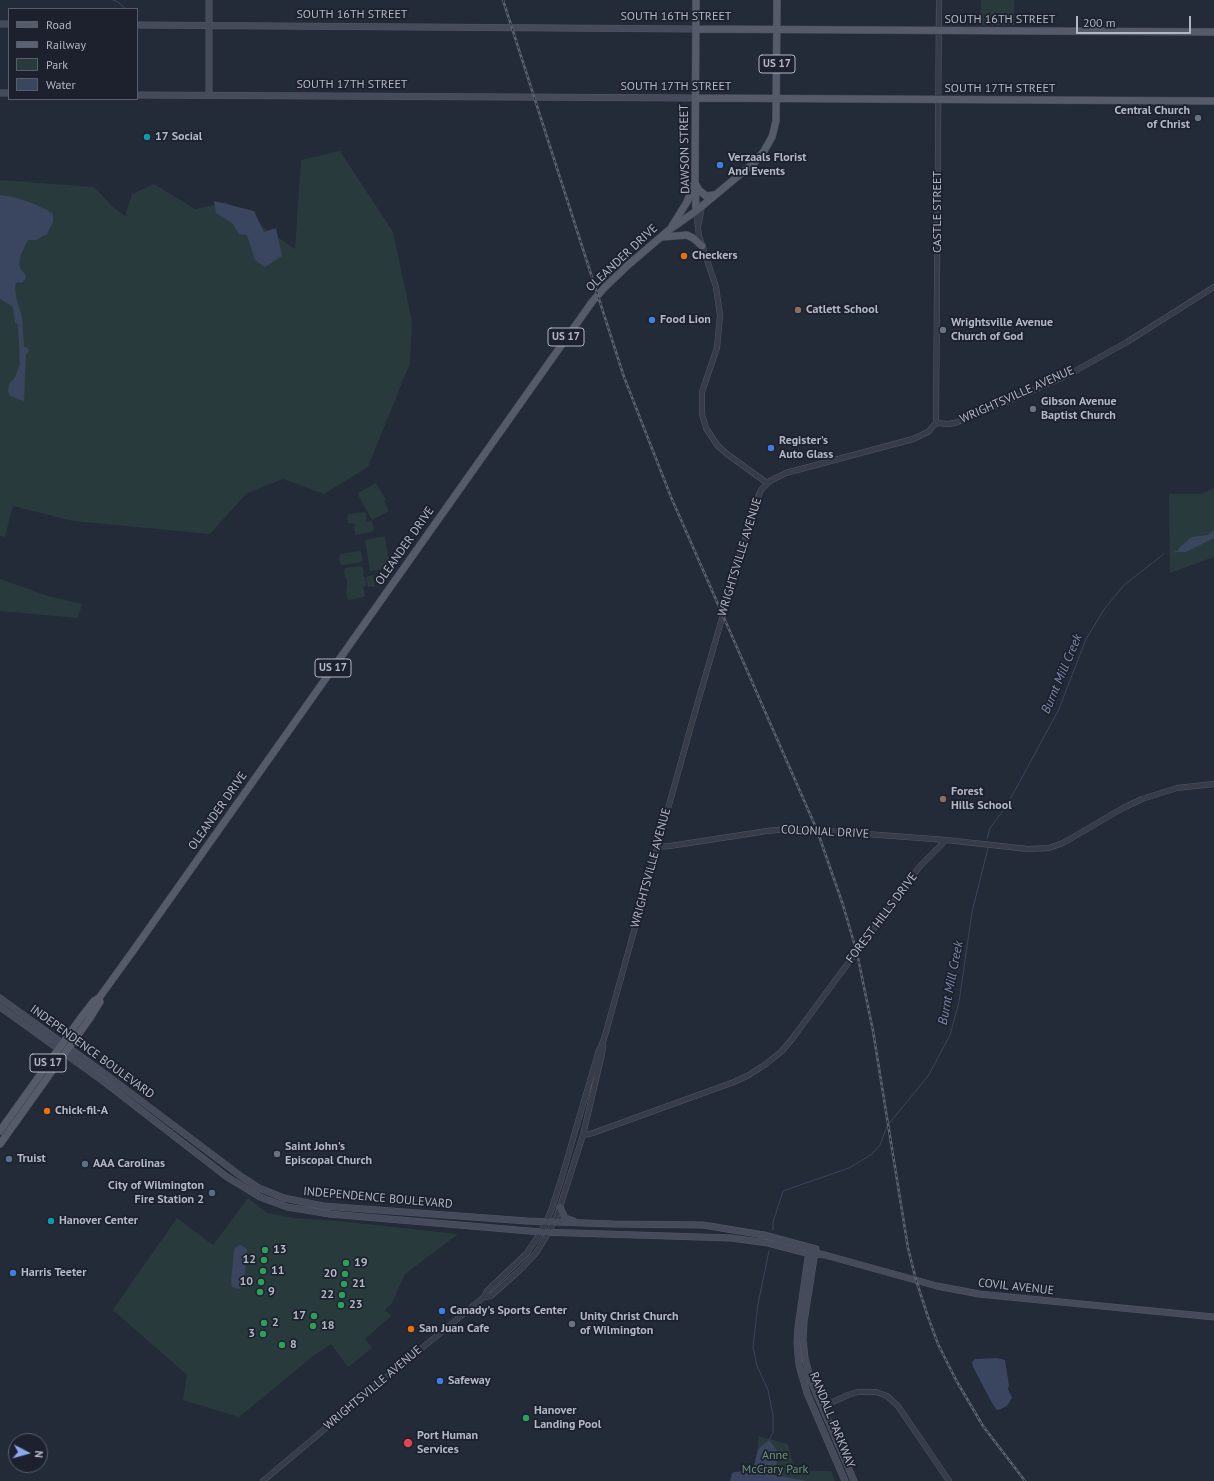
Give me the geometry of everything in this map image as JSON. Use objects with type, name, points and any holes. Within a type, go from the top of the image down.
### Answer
[{"type":"main road","points":[[209,95],[210,0]]},
{"type":"main road","name":"DAWSON STREET","points":[[696,0],[695,179],[699,209]]},
{"type":"main road","name":"US 17","points":[[776,99],[777,0]]},
{"type":"main road","name":"SOUTH 16TH STREET","points":[[138,25],[1214,32]]},
{"type":"main road","name":"SOUTH 17TH STREET","points":[[138,95],[1214,101]]},
{"type":"main road","name":"OLEANDER DRIVE","points":[[0,1131],[100,1002],[99,998],[586,309],[609,282],[669,230],[699,209],[754,162],[769,144],[775,130],[776,99]]},
{"type":"main road","points":[[695,179],[702,194],[709,196],[716,194]]},
{"type":"main road","name":"US 17","points":[[669,230],[687,202],[692,192],[695,179]]},
{"type":"main road","points":[[661,237],[687,235],[702,246]]},
{"type":"main road","name":"INDEPENDENCE BOULEVARD","points":[[0,998],[103,1081],[227,1176],[260,1197],[278,1204],[305,1211],[330,1214],[541,1232],[731,1238],[768,1243],[814,1252]]},
{"type":"main road","name":"INDEPENDENCE BOULEVARD","points":[[0,1007],[108,1076],[242,1177],[275,1196],[323,1206],[546,1222],[703,1225],[764,1235],[814,1252]]},
{"type":"main road","name":"OLEANDER DRIVE","points":[[0,1144],[63,1048]]},
{"type":"main road","points":[[560,1207],[565,1218],[582,1223]]},
{"type":"main road","name":"COVIL AVENUE","points":[[814,1252],[937,1286],[968,1292],[1013,1298],[1214,1317]]},
{"type":"main road","name":"RANDALL PARKWAY","points":[[814,1252],[804,1322],[803,1340],[809,1374],[854,1481]]},
{"type":"main road","name":"RANDALL PARKWAY","points":[[814,1252],[798,1327],[797,1343],[799,1365],[804,1387],[845,1481]]},
{"type":"street","name":"CASTLE STREET","points":[[936,423],[939,0]]},
{"type":"street","name":"DAWSON STREET","points":[[699,209],[699,236],[716,287],[720,315],[720,330],[717,348],[702,392],[701,407],[705,424],[710,435],[720,449],[767,483]]},
{"type":"street","name":"WRIGHTSVILLE AVENUE","points":[[263,1481],[382,1380],[484,1297],[487,1291],[527,1252],[541,1232],[551,1211],[598,1053],[604,1039],[754,507],[761,490],[767,483],[786,473],[912,439],[928,432],[936,423],[955,423],[1011,400],[1068,374],[1127,342],[1214,287]]},
{"type":"street","points":[[946,840],[1028,849],[1049,848],[1063,843],[1123,808],[1142,799],[1177,788],[1214,784]]},
{"type":"street","name":"COLONIAL DRIVE","points":[[657,847],[788,829],[946,840]]},
{"type":"street","name":"FOREST HILLS DRIVE","points":[[583,1135],[734,1082],[766,1064],[788,1044],[920,866],[946,840]]},
{"type":"street","name":"WRIGHTSVILLE AVENUE","points":[[484,1297],[491,1296],[520,1270],[536,1253],[554,1222],[583,1135],[602,1054],[604,1039]]},
{"type":"street","points":[[822,1407],[858,1392],[876,1392],[887,1396],[898,1406],[949,1481]]},
{"type":"green space","points":[[981,0],[1014,0],[1014,25],[980,25]]},
{"type":"green space","points":[[340,151],[393,232],[412,321],[410,363],[368,467],[324,494],[283,479],[247,493],[210,534],[73,521],[13,506],[5,537],[0,536],[0,180],[94,187],[113,207],[125,216],[132,194],[154,184],[195,209],[226,202],[295,249],[301,160]]},
{"type":"green space","points":[[376,483],[386,500],[384,501],[389,511],[372,520],[358,493]]},
{"type":"green space","points":[[1214,488],[1214,557],[1170,573],[1169,494],[1201,494]]},
{"type":"green space","points":[[364,512],[366,514],[366,522],[371,521],[373,523],[374,530],[372,532],[355,535],[355,524],[348,523],[347,516],[349,514]]},
{"type":"green space","points":[[385,536],[390,568],[370,571],[365,540]]},
{"type":"green space","points":[[361,552],[363,560],[361,562],[343,565],[340,564],[339,556],[341,554]]},
{"type":"green space","points":[[363,567],[363,576],[365,578],[366,585],[363,588],[365,595],[364,597],[349,600],[346,592],[347,579],[345,577],[344,570],[345,568]]},
{"type":"green space","points":[[373,575],[375,586],[368,587],[366,577]]},
{"type":"green space","points":[[0,579],[48,596],[82,604],[78,618],[0,611]]},
{"type":"green space","points":[[248,1198],[267,1213],[294,1218],[338,1221],[458,1234],[405,1274],[392,1303],[385,1310],[391,1316],[365,1339],[372,1348],[348,1367],[331,1344],[312,1357],[239,1417],[183,1400],[187,1375],[114,1311],[114,1308],[177,1218],[213,1245]]},
{"type":"green space","name":"Anne McCrary Park","points":[[758,1436],[788,1444],[794,1468],[809,1471],[831,1471],[835,1481],[757,1481]]},
{"type":"water","points":[[0,195],[13,197],[32,203],[53,214],[53,222],[47,234],[36,240],[28,240],[22,252],[19,263],[21,270],[26,275],[25,280],[21,283],[17,282],[15,286],[16,297],[22,317],[24,347],[28,348],[29,351],[26,354],[24,401],[10,396],[8,391],[9,384],[15,377],[20,364],[18,324],[15,323],[13,307],[0,299]]},
{"type":"water","points":[[214,201],[254,211],[264,232],[276,228],[282,256],[265,267],[255,260],[247,235],[239,234],[232,223],[216,213]]},
{"type":"water","points":[[1214,530],[1214,538],[1186,552],[1178,552],[1179,548],[1192,537],[1208,535]]},
{"type":"water","points":[[240,1245],[246,1248],[247,1251],[246,1257],[239,1257],[246,1259],[244,1285],[239,1289],[232,1287],[231,1283],[234,1250]]},
{"type":"water","points":[[997,1358],[1005,1360],[1009,1385],[1008,1389],[1012,1398],[1007,1406],[999,1410],[996,1409],[992,1403],[973,1367],[972,1362],[975,1359]]},
{"type":"water","points":[[769,1440],[779,1453],[775,1475],[807,1481],[730,1481],[732,1473],[753,1470],[758,1449]]},
{"type":"waterway","points":[[113,0],[125,8]]},
{"type":"waterway","name":"Burnt Mill Creek","points":[[1174,552],[1179,551]]},
{"type":"waterway","name":"Burnt Mill Creek","points":[[987,839],[990,828],[1006,807],[1059,709],[1086,639],[1105,608],[1124,585],[1164,554]]},
{"type":"waterway","name":"Burnt Mill Creek","points":[[773,1230],[773,1222],[783,1191],[849,1168],[872,1154],[880,1145],[887,1126],[928,1076],[950,1035],[959,1002],[972,912],[988,848]]},
{"type":"waterway","name":"Burnt Mill Creek","points":[[769,1251],[758,1304],[753,1347],[757,1366],[768,1390],[773,1415],[773,1433],[769,1440]]},
{"type":"railway","points":[[503,0],[624,377],[671,497],[817,830],[843,905],[857,953],[873,1031],[908,1248],[916,1280],[928,1317],[938,1344],[956,1380],[983,1426],[1025,1481]]},
{"type":"place","name":"Central Church of Christ","points":[[1198,118]]},
{"type":"place","name":"17 Social","points":[[147,137]]},
{"type":"place","name":"Verzaals Florist And Events","points":[[720,165]]},
{"type":"place","name":"Checkers","points":[[684,256]]},
{"type":"place","name":"Catlett School","points":[[798,310]]},
{"type":"place","name":"Food Lion","points":[[652,320]]},
{"type":"place","name":"Wrightsville Avenue Church of God","points":[[943,330]]},
{"type":"place","name":"Gibson Avenue Baptist Church","points":[[1033,409]]},
{"type":"place","name":"Register's Auto Glass","points":[[771,448]]},
{"type":"place","name":"Forest Hills School","points":[[943,799]]},
{"type":"place","name":"Chick-fil-A","points":[[47,1111]]},
{"type":"place","name":"Saint John's Episcopal Church","points":[[277,1154]]},
{"type":"place","name":"Truist","points":[[9,1159]]},
{"type":"place","name":"AAA Carolinas","points":[[85,1164]]},
{"type":"place","name":"City of Wilmington Fire Station 2","points":[[212,1193]]},
{"type":"place","name":"Hanover Center","points":[[51,1221]]},
{"type":"place","name":"13","points":[[265,1250]]},
{"type":"place","name":"12","points":[[264,1260]]},
{"type":"place","name":"19","points":[[346,1263]]},
{"type":"place","name":"11","points":[[263,1271]]},
{"type":"place","name":"Harris Teeter","points":[[13,1273]]},
{"type":"place","name":"20","points":[[345,1274]]},
{"type":"place","name":"10","points":[[261,1282]]},
{"type":"place","name":"21","points":[[344,1284]]},
{"type":"place","name":"9","points":[[260,1292]]},
{"type":"place","name":"22","points":[[342,1295]]},
{"type":"place","name":"23","points":[[341,1305]]},
{"type":"place","name":"Canady's Sports Center","points":[[442,1311]]},
{"type":"place","name":"17","points":[[314,1316]]},
{"type":"place","name":"2","points":[[264,1323]]},
{"type":"place","name":"Unity Christ Church of Wilmington","points":[[572,1324]]},
{"type":"place","name":"18","points":[[313,1326]]},
{"type":"place","name":"San Juan Cafe","points":[[411,1329]]},
{"type":"place","name":"3","points":[[263,1334]]},
{"type":"place","name":"8","points":[[282,1345]]},
{"type":"place","name":"Safeway","points":[[440,1381]]},
{"type":"place","name":"Hanover Landing Pool","points":[[526,1418]]},
{"type":"place","name":"Port Human Services","points":[[408,1443]]}]
